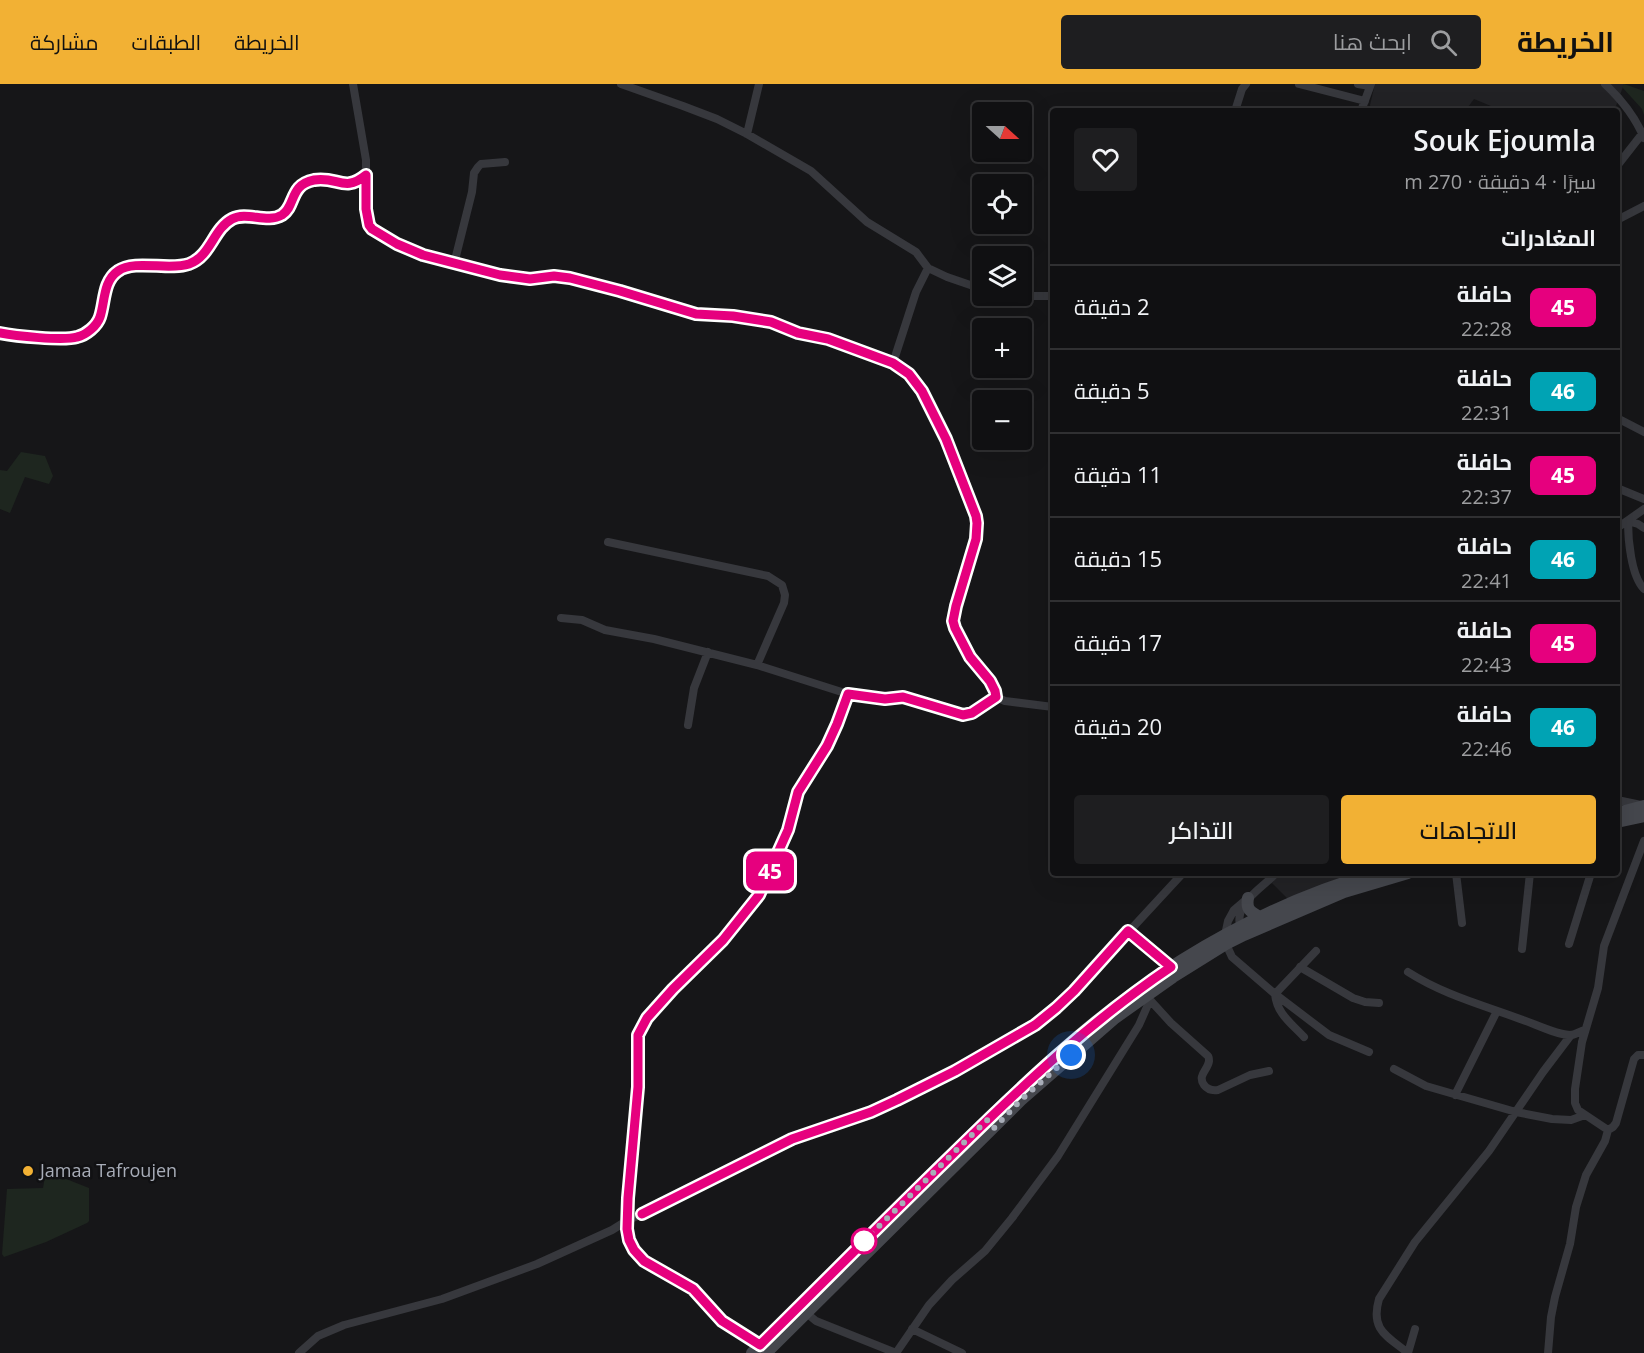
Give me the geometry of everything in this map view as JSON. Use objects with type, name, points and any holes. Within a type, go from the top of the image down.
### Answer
[{"type":"main road","points":[[1620,812],[1644,805]]},
{"type":"main road","points":[[1620,821],[1644,816]]},
{"type":"main road","points":[[1145,995],[1171,967],[1242,930],[1367,876]]},
{"type":"main road","points":[[1242,930],[1260,917],[1342,887],[1394,876]]},
{"type":"main road","points":[[1248,898],[1246,906],[1248,910],[1260,917]]},
{"type":"main road","points":[[759,1350],[803,1310],[1077,1037],[1145,995],[1225,939]]},
{"type":"street","points":[[353,84],[366,160],[366,209],[369,225],[397,244],[423,255],[500,275],[530,279],[554,276],[570,278],[696,314],[733,316],[771,322],[798,333],[828,339],[893,363],[909,374],[922,391],[946,439],[972,503],[977,523],[976,539],[953,621],[970,657],[990,681],[996,697]]},
{"type":"street","points":[[621,84],[700,112],[747,134],[811,171],[867,222],[916,252],[928,268],[972,286]]},
{"type":"street","points":[[747,134],[759,84]]},
{"type":"street","points":[[1236,108],[1246,84]]},
{"type":"street","points":[[1300,84],[1365,101]]},
{"type":"street","points":[[1358,84],[1370,85],[1362,108]]},
{"type":"street","points":[[1605,84],[1622,100],[1643,136],[1620,163]]},
{"type":"street","points":[[454,264],[472,192],[474,173],[482,164],[505,162]]},
{"type":"street","points":[[0,333],[76,338],[90,330],[100,319],[107,288],[113,275],[118,271],[135,266],[188,264],[197,260],[204,253],[219,230],[235,217],[282,215],[298,188],[309,182],[323,179],[350,184],[366,175]]},
{"type":"street","points":[[1620,218],[1644,206]]},
{"type":"street","points":[[893,363],[916,291],[928,268]]},
{"type":"street","points":[[1032,296],[1050,296]]},
{"type":"street","points":[[1620,420],[1644,432]]},
{"type":"street","points":[[1620,489],[1644,499]]},
{"type":"street","points":[[1620,526],[1644,509]]},
{"type":"street","points":[[1628,520],[1644,528]]},
{"type":"street","points":[[1628,520],[1635,573],[1637,581],[1644,589]]},
{"type":"street","points":[[608,542],[768,576],[782,585],[785,595],[784,603],[757,665]]},
{"type":"street","points":[[561,618],[582,620],[605,630],[708,652],[848,694],[885,699],[903,697],[963,715],[972,713],[996,697]]},
{"type":"street","points":[[688,725],[694,688],[708,652]]},
{"type":"street","points":[[759,1350],[722,1321],[693,1289],[644,1261],[634,1250],[627,1234],[637,1103],[638,1035],[647,1018],[723,940],[759,895],[788,830],[798,792],[827,746],[848,694]]},
{"type":"street","points":[[996,697],[1005,701],[1050,707]]},
{"type":"street","points":[[1620,801],[1644,805],[1644,796]]},
{"type":"street","points":[[1608,1130],[1581,1113],[1576,1107],[1579,1058],[1598,988],[1606,938],[1644,841]]},
{"type":"street","points":[[299,1353],[318,1336],[344,1325],[363,1318],[442,1299],[537,1264],[656,1208],[792,1139],[888,1104],[955,1071],[1035,1025],[1056,1008],[1180,876]]},
{"type":"street","points":[[1272,876],[1230,915],[1225,939],[1232,957],[1275,994],[1329,1035],[1369,1052]]},
{"type":"street","points":[[1456,876],[1462,923]]},
{"type":"street","points":[[1522,949],[1530,876]]},
{"type":"street","points":[[1569,944],[1590,876]]},
{"type":"street","points":[[1242,930],[1241,908],[1248,898]]},
{"type":"street","points":[[1128,931],[1171,967]]},
{"type":"street","points":[[1304,1037],[1280,1012],[1275,994],[1316,951]]},
{"type":"street","points":[[1300,968],[1353,998],[1379,1003]]},
{"type":"street","points":[[1408,972],[1444,992],[1540,1027],[1571,1035]]},
{"type":"street","points":[[1145,995],[1171,1023],[1209,1056],[1209,1063],[1201,1077],[1209,1089],[1218,1090],[1250,1075],[1269,1071]]},
{"type":"street","points":[[803,1310],[816,1321],[896,1353],[929,1305],[946,1286],[985,1251],[1058,1156],[1139,1025],[1145,995]]},
{"type":"street","points":[[1455,1095],[1497,1011]]},
{"type":"street","points":[[1415,1329],[1408,1353],[1383,1334],[1377,1326],[1376,1309],[1379,1299],[1415,1242],[1489,1151],[1571,1035],[1585,1030]]},
{"type":"street","points":[[1548,1353],[1555,1297],[1570,1244],[1576,1207],[1586,1175],[1605,1141],[1608,1130],[1616,1123],[1634,1059],[1638,1055],[1644,1055]]},
{"type":"street","points":[[1394,1069],[1426,1086],[1516,1112],[1571,1120],[1586,1115]]},
{"type":"street","points":[[615,1228],[627,1234]]},
{"type":"street","points":[[912,1329],[962,1353]]},
{"type":"shaded area","points":[[1375,84],[1624,84],[1614,108],[1496,108],[1474,99],[1467,108],[1371,108]]},
{"type":"shaded area","points":[[1624,84],[1644,91],[1644,115],[1642,109],[1622,87]]},
{"type":"shaded area","points":[[21,452],[45,456],[53,476],[49,484],[25,477],[10,513],[0,509],[0,470],[7,471]]},
{"type":"shaded area","points":[[1278,876],[1344,876],[1288,899],[1272,883]]},
{"type":"shaded area","points":[[46,1171],[89,1188],[89,1221],[46,1242],[4,1257],[2,1254],[7,1189],[43,1188]]},
{"type":"bus line","name":"45","points":[[0,333],[76,338],[90,330],[100,319],[107,288],[113,275],[118,271],[135,266],[188,264],[197,260],[211,245],[219,230],[235,217],[268,218],[282,215],[298,188],[309,182],[323,179],[350,184],[366,175],[366,209],[369,225],[397,244],[423,255],[500,275],[530,279],[554,276],[570,278],[696,314],[733,316],[771,322],[798,333],[828,339],[893,363],[904,369],[918,384],[946,439],[976,516],[976,539],[953,621],[970,657],[990,681],[996,697],[972,713],[963,715],[903,697],[876,699],[848,694],[827,746],[798,792],[788,830],[759,895],[723,940],[647,1018],[638,1035],[637,1112],[627,1229],[634,1250],[644,1261],[693,1289],[722,1321],[760,1345],[1021,1088],[1077,1037],[1138,989],[1171,967],[1128,931],[1056,1008],[1035,1025],[1000,1046],[897,1100],[871,1112],[792,1139],[642,1214]]},
{"type":"place","name":"Jamaa Tafroujen","points":[[28,1171]]},
{"type":"route","points":[[864,1241],[987,1120],[994,1128],[1071,1055]]}]
